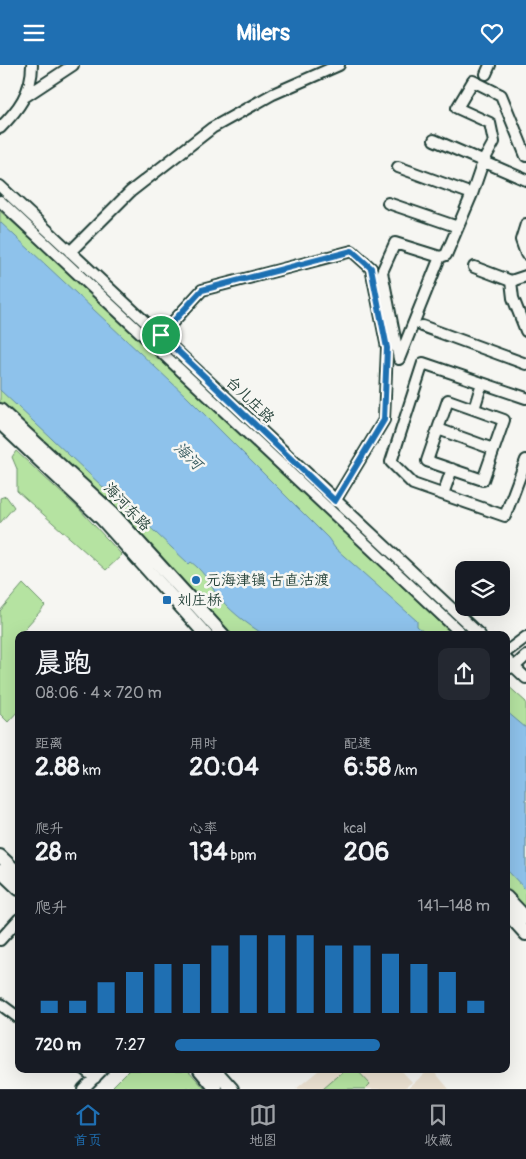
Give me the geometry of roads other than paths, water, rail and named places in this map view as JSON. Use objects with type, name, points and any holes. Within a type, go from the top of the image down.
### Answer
[{"type":"main road","name":"海河东路","points":[[1,417],[102,519],[202,631]]},
{"type":"main road","name":"海河东路","points":[[1,417],[113,514],[218,631]]},
{"type":"main road","points":[[0,856],[15,870]]},
{"type":"main road","points":[[0,871],[15,885]]},
{"type":"main road","points":[[510,901],[526,918]]},
{"type":"main road","points":[[510,916],[526,934]]},
{"type":"main road","points":[[203,1073],[216,1089]]},
{"type":"main road","points":[[218,1073],[232,1089]]},
{"type":"street","points":[[0,128],[15,113],[26,96],[31,80],[32,65]]},
{"type":"street","points":[[26,96],[73,65]]},
{"type":"street","points":[[70,252],[130,192],[212,128],[273,94],[339,65]]},
{"type":"street","points":[[440,257],[399,359],[382,272],[395,243],[440,257],[446,255],[472,194],[483,161],[494,142],[490,123],[457,108],[473,81],[501,95],[526,156]]},
{"type":"street","points":[[434,141],[526,179]]},
{"type":"street","points":[[398,167],[472,194]]},
{"type":"street","name":"台儿庄路","points":[[0,186],[476,631]]},
{"type":"street","name":"台儿庄路","points":[[0,201],[459,631]]},
{"type":"street","points":[[388,203],[458,227]]},
{"type":"street","points":[[526,224],[521,240],[526,254]]},
{"type":"street","points":[[161,335],[202,290],[352,251],[371,268],[387,348],[384,420],[335,501]]},
{"type":"street","points":[[474,267],[511,281],[526,276]]},
{"type":"street","points":[[511,281],[513,298],[523,315],[526,331]]},
{"type":"street","points":[[422,326],[526,364]]},
{"type":"street","points":[[525,465],[505,516],[413,484],[392,462],[423,363],[526,399]]},
{"type":"street","points":[[474,409],[482,383]]},
{"type":"street","points":[[448,400],[504,420],[483,480],[427,461],[438,429],[448,400]]},
{"type":"street","points":[[438,429],[493,449]]},
{"type":"street","points":[[443,494],[452,469]]},
{"type":"street","points":[[510,649],[526,637]]},
{"type":"street","points":[[526,656],[510,668],[526,678]]},
{"type":"street","points":[[0,940],[15,923]]},
{"type":"street","points":[[0,1004],[15,1015]]},
{"type":"street","points":[[90,1089],[106,1073]]},
{"type":"street","points":[[83,1089],[98,1074]]},
{"type":"water","name":"海河","points":[[0,222],[186,396],[328,538],[335,548],[417,621],[417,626],[423,631],[259,631],[225,604],[198,568],[191,562],[189,564],[139,517],[128,499],[104,488],[0,390]]},
{"type":"water","points":[[510,714],[526,728],[526,890],[510,873]]},
{"type":"place","name":"元海津镇 古直沽渡","points":[[196,580]]},
{"type":"place","name":"刘庄桥","points":[[167,600]]}]
